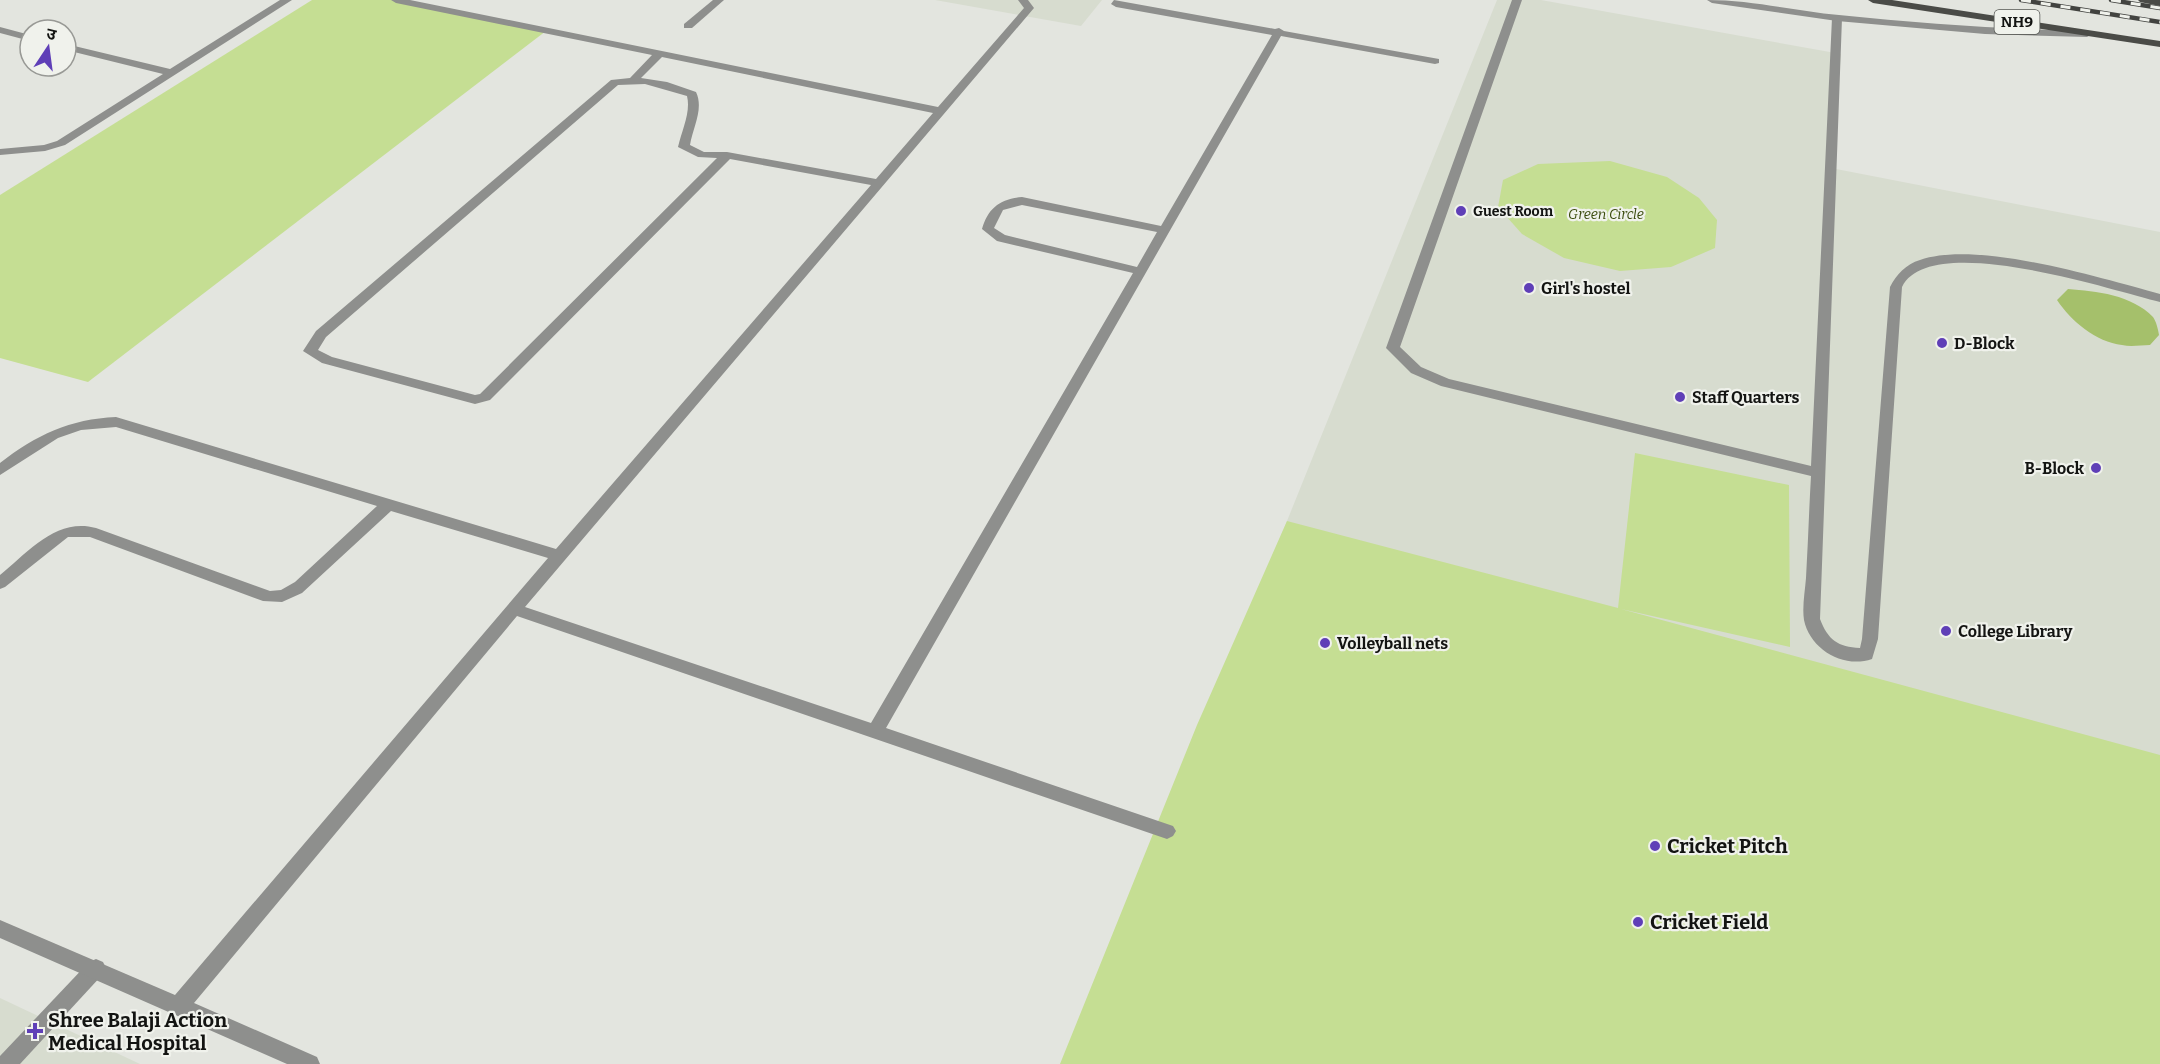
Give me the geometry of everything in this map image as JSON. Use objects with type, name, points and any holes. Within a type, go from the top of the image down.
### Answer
[{"type":"main road","name":"NH9","points":[[1873,0],[2160,44]]},
{"type":"main road","points":[[2143,0],[2160,3]]},
{"type":"main road","points":[[2120,38],[2160,56]]},
{"type":"street","points":[[0,152],[45,148],[61,143],[287,0]]},
{"type":"street","points":[[396,0],[942,111]]},
{"type":"street","points":[[688,26],[719,0]]},
{"type":"street","points":[[178,1007],[559,556],[1029,8],[1023,0]]},
{"type":"street","points":[[1119,0],[1116,4],[1279,31],[1435,61]]},
{"type":"street","points":[[1517,0],[1393,348],[1410,367],[1446,383],[1818,473]]},
{"type":"street","points":[[1712,0],[1837,18],[1986,31],[2093,34]]},
{"type":"street","points":[[1837,18],[1812,618],[1818,637],[1838,653],[1866,655],[1870,639],[1896,287],[1903,274],[1924,262],[1957,257],[2022,264],[2160,298]]},
{"type":"street","points":[[0,30],[18,35]]},
{"type":"street","points":[[875,731],[1279,31]]},
{"type":"street","points":[[78,50],[172,73]]},
{"type":"street","points":[[634,79],[659,54]]},
{"type":"street","points":[[727,156],[485,397],[475,400],[444,392],[327,360],[310,351],[321,334],[615,82],[634,79],[661,82],[692,94],[695,108],[688,122],[684,147],[702,156],[727,156],[878,183]]},
{"type":"street","points":[[1140,271],[1001,238],[988,229],[991,218],[997,207],[1009,202],[1022,201],[1164,230]]},
{"type":"street","points":[[0,470],[34,444],[62,429],[90,422],[116,422],[559,556]]},
{"type":"street","points":[[0,583],[63,533],[74,530],[91,532],[269,597],[278,598],[288,595],[300,586],[389,504]]},
{"type":"street","points":[[516,609],[1167,831]]},
{"type":"street","points":[[0,929],[96,968],[178,1007],[310,1064]]},
{"type":"street","points":[[6,1064],[96,968]]},
{"type":"shaded area","points":[[935,0],[1102,0],[1081,26]]},
{"type":"shaded area","points":[[1497,0],[1541,0],[1841,54],[1831,168],[2160,232],[2160,1064],[1061,1064],[1287,521]]},
{"type":"shaded area","points":[[2068,289],[2113,295],[2135,304],[2153,317],[2159,335],[2150,345],[2125,346],[2103,340],[2077,323],[2057,300]]},
{"type":"shaded area","name":"Shree Balaji Action Medical Hospital","points":[[0,998],[140,1064],[0,1064]]},
{"type":"green space","points":[[312,0],[397,0],[546,31],[88,382],[0,358],[0,195]]},
{"type":"green space","name":"Green Circle","points":[[1610,161],[1667,177],[1699,198],[1717,220],[1715,248],[1671,267],[1620,271],[1564,258],[1522,234],[1498,207],[1503,180],[1538,164]]},
{"type":"green space","name":"Cricket Field","points":[[1635,453],[1789,485],[1790,647],[1621,609],[2160,755],[2160,1064],[1060,1064],[1197,725],[1287,521],[1618,608]]},
{"type":"railway","points":[[2021,0],[2160,22]]},
{"type":"railway","points":[[2111,0],[2160,8]]},
{"type":"place","name":"Guest Room","points":[[1461,211]]},
{"type":"place","name":"Girl's hostel","points":[[1529,288]]},
{"type":"place","name":"D-Block","points":[[1942,343]]},
{"type":"place","name":"Staff Quarters","points":[[1680,397]]},
{"type":"place","name":"B-Block","points":[[2096,468]]},
{"type":"place","name":"College Library","points":[[1946,631]]},
{"type":"place","name":"Volleyball nets","points":[[1325,643]]},
{"type":"place","name":"Cricket Pitch","points":[[1655,846]]},
{"type":"place","name":"Cricket Field","points":[[1638,922]]},
{"type":"place","name":"Shree Balaji Action Medical Hospital","points":[[35,1031]]}]
